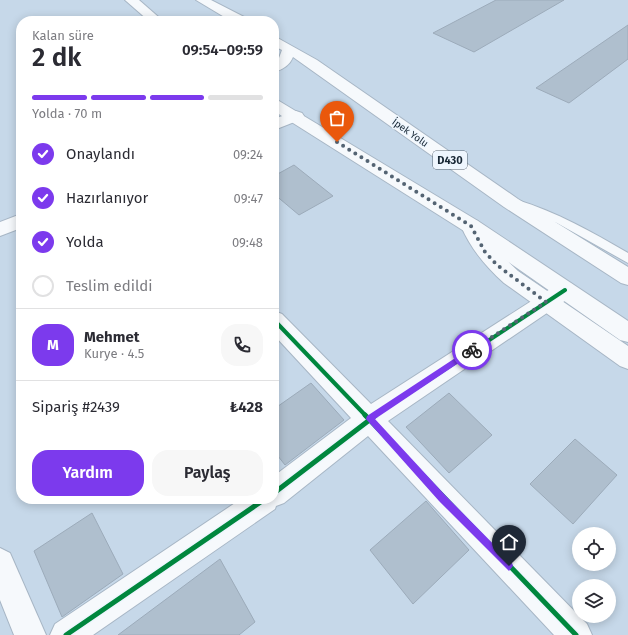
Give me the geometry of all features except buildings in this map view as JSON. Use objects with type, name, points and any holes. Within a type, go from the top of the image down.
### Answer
[{"type":"main road","points":[[131,0],[151,16]]},
{"type":"main road","points":[[202,0],[232,16]]},
{"type":"main road","name":"İpek Yolu","points":[[279,43],[511,202],[628,277]]},
{"type":"main road","points":[[279,64],[285,60],[289,49]]},
{"type":"main road","points":[[279,107],[471,226],[485,252],[497,265],[628,333]]},
{"type":"main road","points":[[279,123],[296,116]]},
{"type":"main road","points":[[0,229],[16,223]]},
{"type":"main road","points":[[555,296],[628,359]]},
{"type":"main road","points":[[279,489],[370,419],[555,296]]},
{"type":"main road","points":[[279,325],[370,419],[442,498],[576,635]]},
{"type":"main road","points":[[66,635],[258,504]]},
{"type":"main road","points":[[0,563],[30,635]]},
{"type":"lane","points":[[511,202],[549,214],[628,259]]},
{"type":"cycle path","points":[[279,489],[370,419],[565,290]]},
{"type":"cycle path","points":[[279,325],[576,635]]},
{"type":"cycle path","points":[[66,635],[258,504]]},
{"type":"way so far","points":[[337,142],[471,226],[476,240],[497,265],[546,302],[472,350]]},
{"type":"route","points":[[472,350],[370,419],[442,498],[509,566]]}]
